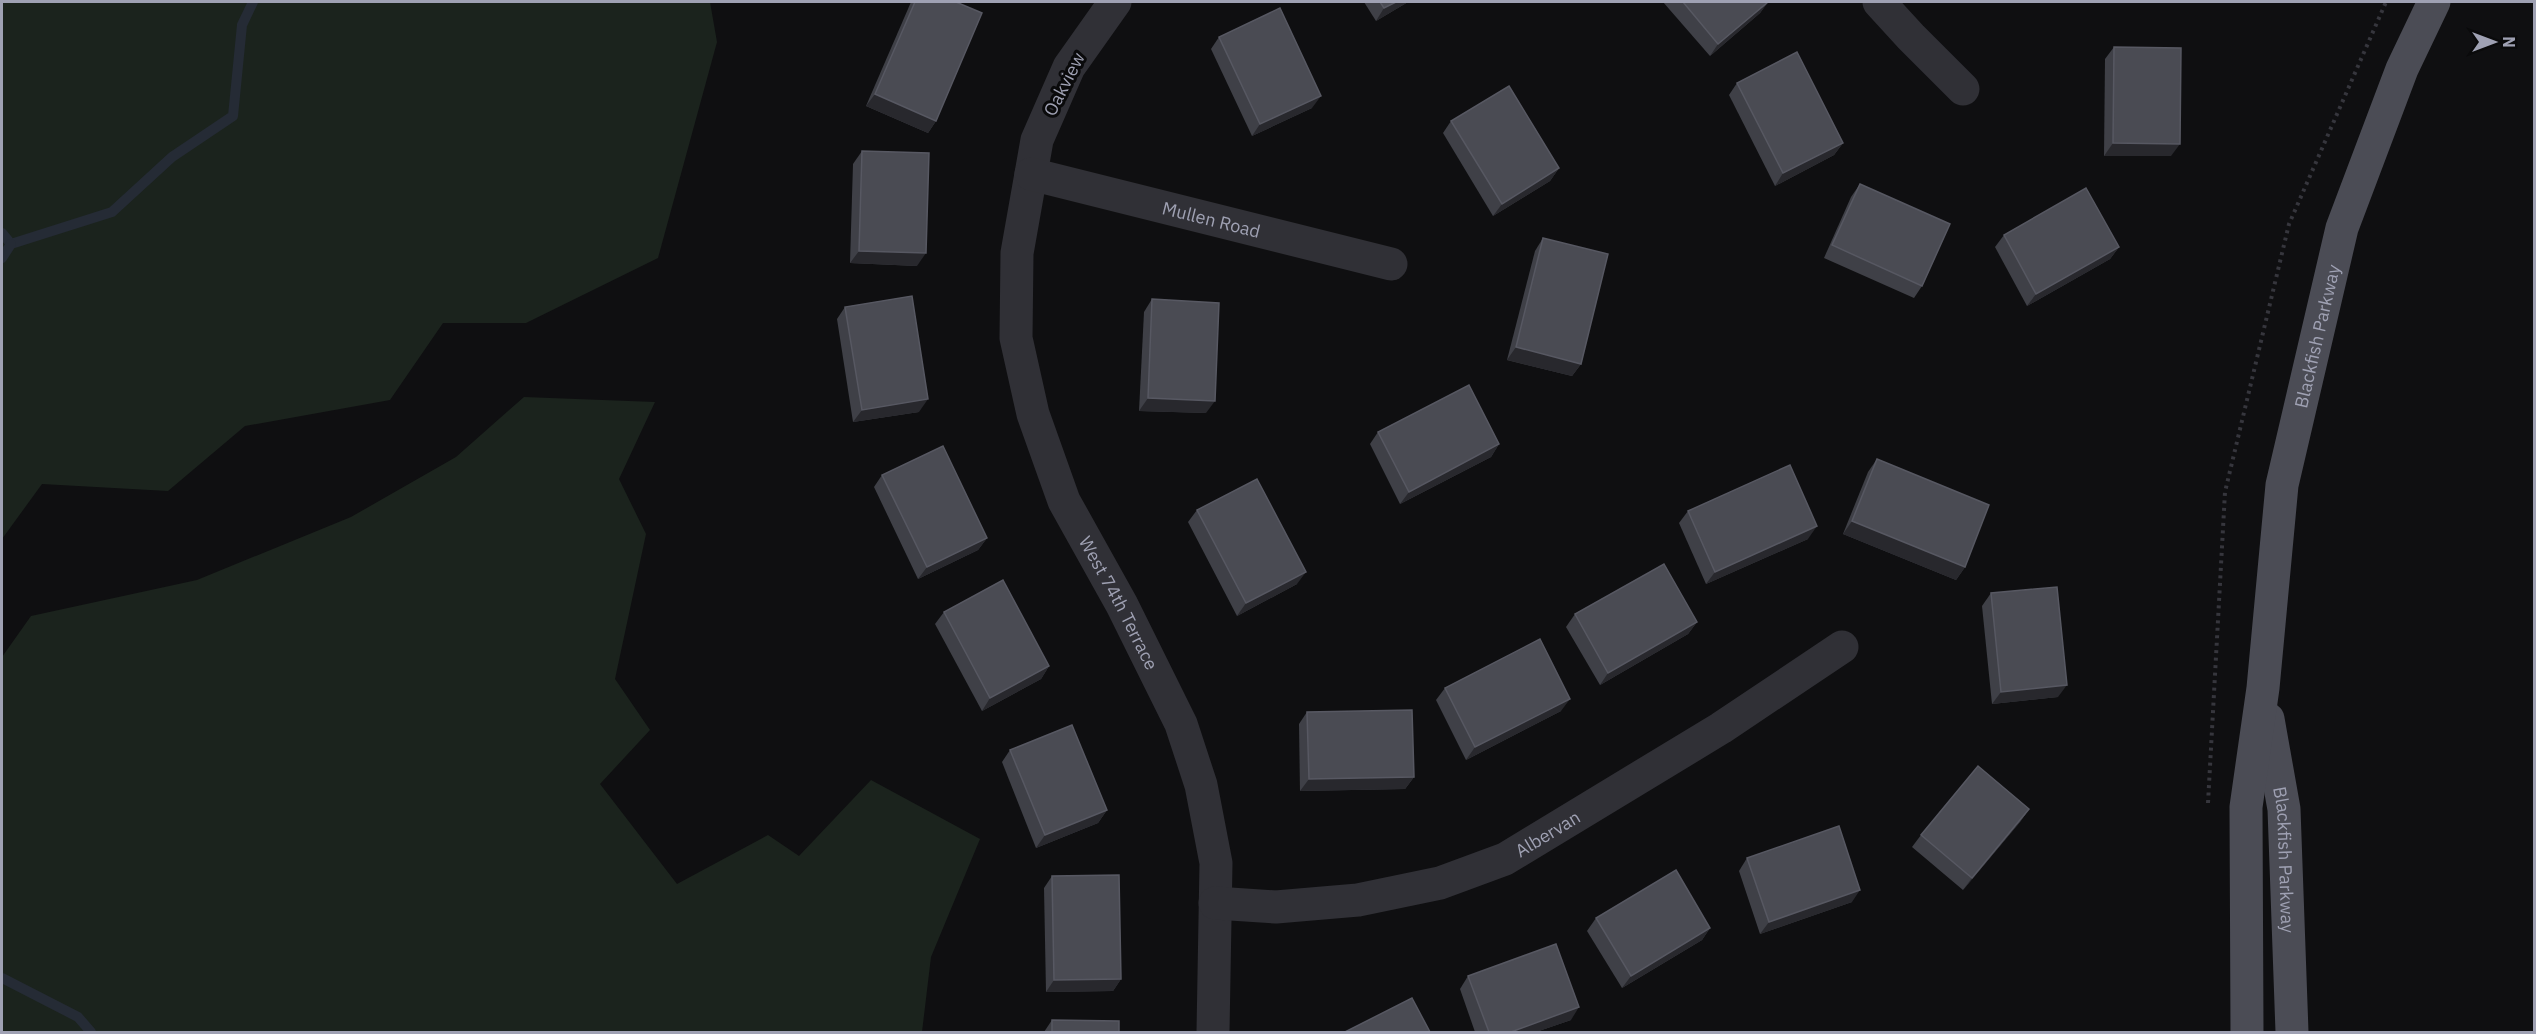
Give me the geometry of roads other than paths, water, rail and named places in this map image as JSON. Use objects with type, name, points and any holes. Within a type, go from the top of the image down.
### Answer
[{"type":"main road","name":"Blackfish Parkway","points":[[2247,1032],[2246,807],[2263,688],[2282,485],[2342,228],[2402,69],[2434,2]]},
{"type":"main road","name":"Blackfish Parkway","points":[[2263,688],[2284,808],[2292,1032]]},
{"type":"street","name":"Oakview","points":[[1031,174],[1037,140],[1069,67],[1115,2]]},
{"type":"street","points":[[1879,2],[1963,89]]},
{"type":"street","name":"Mullen Road","points":[[1031,174],[1391,264]]},
{"type":"street","name":"West 74th Terrace","points":[[1031,174],[1017,253],[1016,338],[1033,414],[1064,501],[1122,605],[1181,724],[1201,785],[1216,863],[1213,1032]]},
{"type":"street","name":"Albervan","points":[[1215,903],[1276,907],[1358,900],[1440,883],[1505,859],[1721,728],[1842,647]]},
{"type":"waterway","points":[[2,233],[11,244],[112,212],[172,157],[233,116],[242,25],[253,2]]},
{"type":"waterway","points":[[2,258],[11,244]]},
{"type":"waterway","points":[[2,978],[78,1017],[91,1032]]}]
